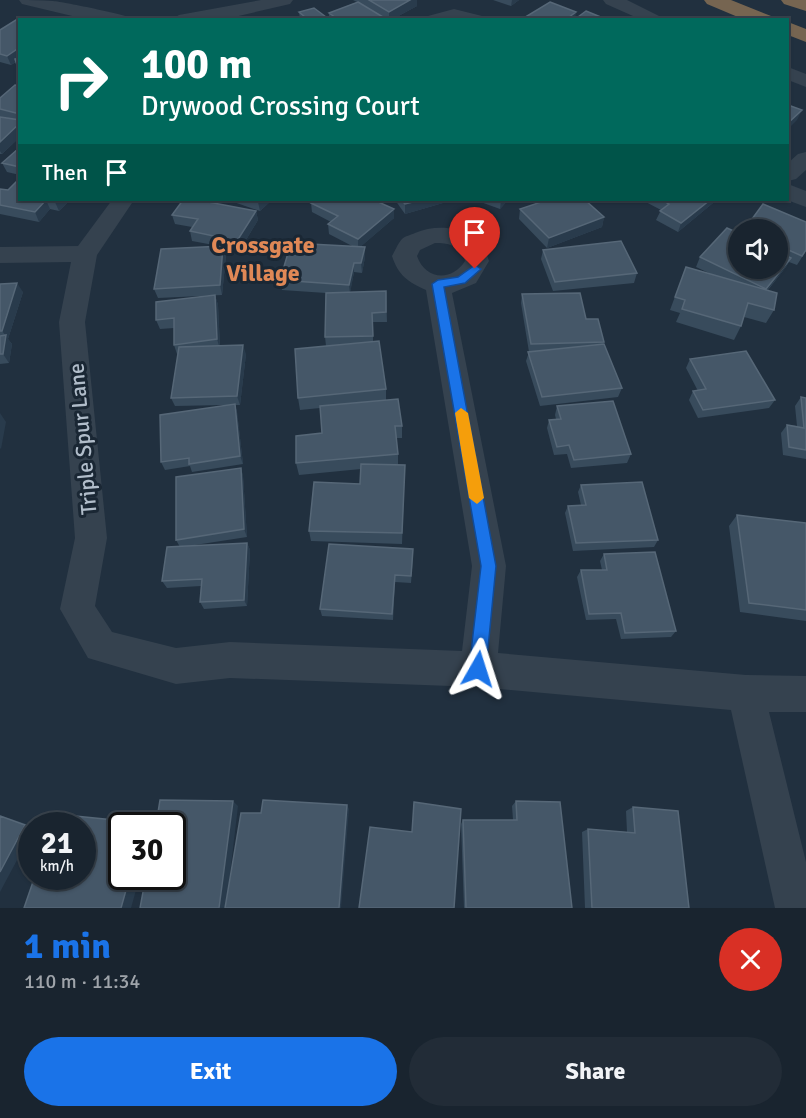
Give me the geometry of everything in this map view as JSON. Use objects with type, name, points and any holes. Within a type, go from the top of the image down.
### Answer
[{"type":"highway","points":[[714,0],[759,18]]},
{"type":"highway","points":[[791,0],[806,6]]},
{"type":"highway","points":[[789,28],[806,36]]},
{"type":"street","points":[[28,0],[106,18]]},
{"type":"street","points":[[193,18],[284,0]]},
{"type":"street","points":[[612,0],[653,18]]},
{"type":"street","points":[[441,18],[454,14],[469,18]]},
{"type":"street","points":[[789,73],[806,81]]},
{"type":"street","points":[[789,173],[806,159]]},
{"type":"street","points":[[789,192],[806,200]]},
{"type":"street","name":"Triple Spur Lane","points":[[122,201],[85,254],[72,322],[91,538],[77,609],[101,646],[176,666],[230,660],[478,669],[746,693],[806,694]]},
{"type":"street","points":[[0,255],[85,254]]},
{"type":"street","points":[[438,284],[489,566],[478,669]]},
{"type":"street","points":[[746,693],[795,908]]},
{"type":"building","points":[[369,0],[410,0],[389,12]]},
{"type":"building","points":[[358,2],[385,18],[336,18],[329,13]]},
{"type":"building","points":[[550,2],[576,12],[568,18],[530,18],[527,16]]},
{"type":"building","points":[[314,8],[327,18],[303,18],[305,17],[299,12]]},
{"type":"building","points":[[586,11],[603,18],[577,18]]},
{"type":"building","points":[[18,19],[18,48],[7,56],[0,54],[0,30]]},
{"type":"building","points":[[15,85],[18,86],[18,114],[0,109],[0,98]]},
{"type":"building","points":[[789,105],[802,110],[789,122]]},
{"type":"building","points":[[0,117],[18,120],[18,125],[0,142]]},
{"type":"building","points":[[18,149],[18,167],[2,163]]},
{"type":"building","points":[[18,180],[18,201],[45,201],[35,212],[0,205],[0,189],[8,190]]},
{"type":"building","points":[[182,201],[203,201],[256,211],[237,241],[190,231],[198,219],[172,215]]},
{"type":"building","points":[[314,201],[376,201],[394,209],[358,239],[328,224],[338,216],[311,203]]},
{"type":"building","points":[[544,201],[586,201],[604,217],[549,238],[520,209]]},
{"type":"building","points":[[664,201],[709,201],[681,223],[660,211],[669,204]]},
{"type":"building","points":[[763,204],[806,222],[806,250],[802,256],[788,250],[788,219],[752,219]]},
{"type":"building","points":[[727,228],[728,228],[728,271],[700,257]]},
{"type":"building","points":[[621,241],[637,273],[555,282],[543,250]]},
{"type":"building","points":[[291,243],[365,247],[361,263],[354,263],[349,285],[280,280]]},
{"type":"building","points":[[223,246],[220,285],[154,289],[161,249]]},
{"type":"building","points":[[686,267],[777,293],[774,310],[748,303],[741,326],[682,309],[685,300],[675,297]]},
{"type":"building","points":[[745,279],[774,279],[766,289]]},
{"type":"building","points":[[17,283],[2,331],[0,331],[0,284]]},
{"type":"building","points":[[386,291],[386,312],[372,313],[373,336],[325,337],[326,293]]},
{"type":"building","points":[[580,293],[586,319],[598,319],[604,342],[531,344],[522,294]]},
{"type":"building","points":[[215,295],[217,339],[174,345],[174,318],[156,320],[156,302]]},
{"type":"building","points":[[6,335],[3,354],[0,354],[0,336]]},
{"type":"building","points":[[379,341],[386,389],[298,398],[295,349]]},
{"type":"building","points":[[604,344],[622,388],[542,397],[528,352]]},
{"type":"building","points":[[243,345],[237,396],[171,398],[179,347]]},
{"type":"building","points":[[746,351],[775,400],[703,410],[693,391],[706,389],[690,359]]},
{"type":"building","points":[[801,397],[806,398],[806,450],[789,447],[787,425],[804,428]]},
{"type":"building","points":[[398,399],[402,426],[395,426],[398,454],[296,463],[296,436],[322,433],[320,406]]},
{"type":"building","points":[[613,401],[631,454],[574,460],[569,445],[557,447],[549,420],[561,419],[557,406]]},
{"type":"building","points":[[235,404],[240,456],[189,464],[189,458],[161,462],[160,415]]},
{"type":"building","points":[[361,464],[405,465],[402,533],[309,531],[314,482],[360,484]]},
{"type":"building","points":[[241,468],[244,529],[176,540],[176,477]]},
{"type":"building","points":[[642,482],[658,540],[576,543],[568,506],[586,505],[581,485]]},
{"type":"building","points":[[737,515],[806,523],[806,610],[749,603]]},
{"type":"building","points":[[247,543],[244,600],[200,602],[202,579],[162,581],[167,547]]},
{"type":"building","points":[[329,544],[413,549],[411,576],[395,575],[392,614],[320,609]]},
{"type":"building","points":[[655,552],[676,631],[625,633],[621,613],[589,614],[581,570],[607,570],[604,554]]},
{"type":"building","points":[[160,800],[233,801],[219,908],[140,908],[143,890],[186,890],[186,812],[158,812]]},
{"type":"building","points":[[263,800],[347,805],[339,908],[225,908],[241,813],[261,813]]},
{"type":"building","points":[[516,801],[560,802],[572,908],[466,908],[463,820],[517,820]]},
{"type":"building","points":[[414,802],[461,809],[454,908],[359,908],[370,827],[412,832]]},
{"type":"building","points":[[633,807],[678,811],[689,908],[592,908],[588,829],[635,833]]},
{"type":"building","points":[[0,816],[18,822],[18,838],[0,872]]},
{"type":"building","points":[[96,818],[108,819],[108,890],[126,890],[121,908],[24,908],[30,890],[96,890]]},
{"type":"slow traffic","points":[[461,413],[477,498]]},
{"type":"district","name":"Crossgate Village","points":[[263,259]]},
{"type":"route","points":[[475,269],[461,280],[450,284],[438,284],[489,566],[478,669]]}]
